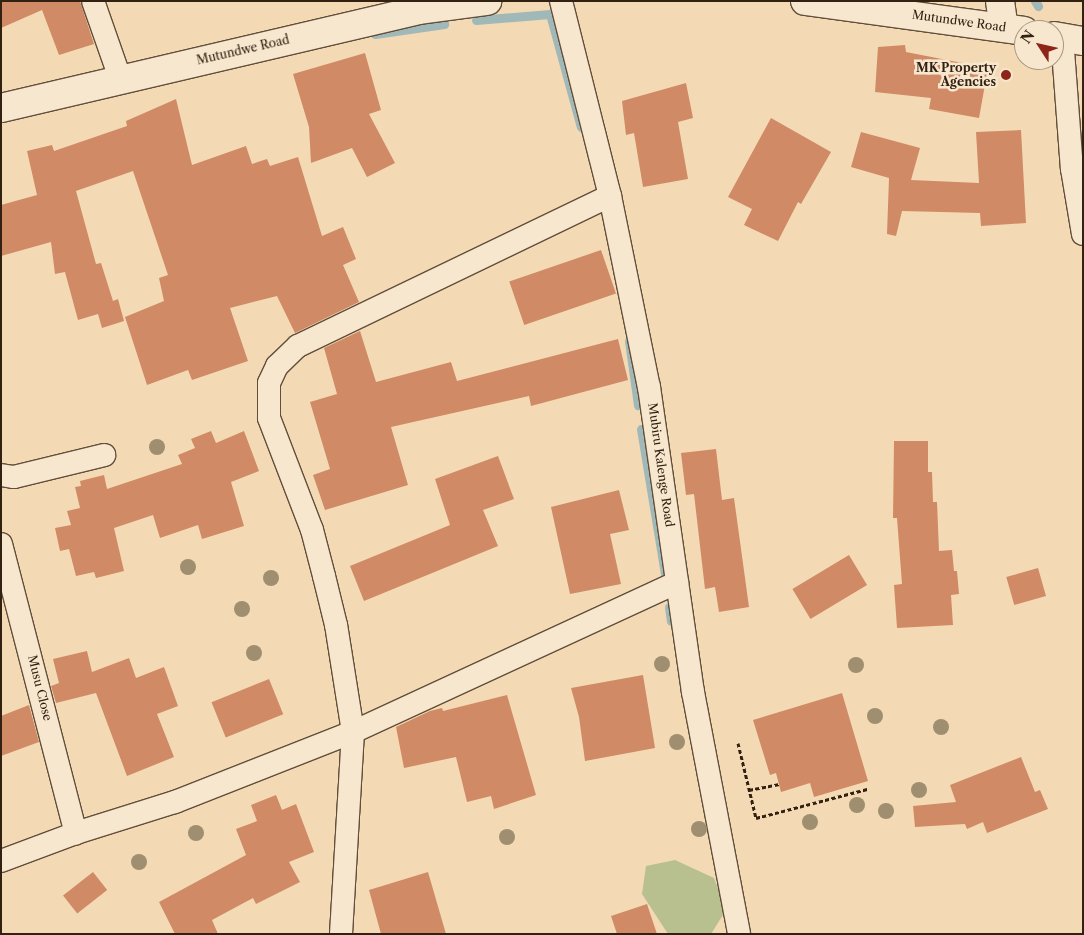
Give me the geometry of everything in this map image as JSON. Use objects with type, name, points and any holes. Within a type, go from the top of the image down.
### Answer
[{"type":"main road","name":"Mutundwe Road","points":[[1,108],[418,6],[487,1]]},
{"type":"main road","name":"Mutundwe Road","points":[[805,1],[1009,20]]},
{"type":"street","points":[[93,1],[120,78]]},
{"type":"street","name":"Mubiru Kalenge Road","points":[[560,1],[610,196],[650,396],[693,692],[739,934]]},
{"type":"street","points":[[1066,38],[1072,170],[1083,234]]},
{"type":"street","points":[[341,934],[353,732],[336,625],[312,530],[270,418],[269,383],[277,366],[298,346],[610,196]]},
{"type":"street","points":[[1,475],[14,477],[104,455]]},
{"type":"street","name":"Musu Close","points":[[1,544],[76,833]]},
{"type":"street","points":[[1,861],[76,833],[175,802],[353,732],[677,582]]},
{"type":"path","points":[[738,744],[756,818],[867,789]]},
{"type":"path","points":[[748,790],[779,784]]},
{"type":"green space","points":[[675,860],[714,878],[726,910],[711,934],[668,934],[642,894],[646,866]]},
{"type":"building","points":[[1,1],[80,1],[94,44],[59,55],[42,10],[1,28]]},
{"type":"building","points":[[905,45],[906,52],[988,68],[979,118],[929,109],[931,98],[875,92],[878,47]]},
{"type":"building","points":[[365,53],[381,110],[369,114],[395,163],[367,177],[352,148],[311,163],[309,127],[293,74]]},
{"type":"building","points":[[686,83],[693,118],[678,122],[688,179],[643,187],[634,133],[626,135],[622,101]]},
{"type":"building","points":[[176,99],[192,165],[246,146],[252,164],[267,159],[270,166],[298,157],[322,236],[343,227],[356,259],[343,265],[359,302],[295,333],[277,296],[230,308],[248,361],[192,380],[188,370],[147,385],[125,317],[164,301],[159,278],[168,275],[133,171],[76,191],[96,264],[101,263],[113,301],[118,299],[124,321],[102,328],[98,314],[78,320],[65,272],[55,274],[51,242],[1,256],[1,205],[37,195],[27,151],[52,145],[54,151],[127,126],[126,121]]},
{"type":"building","points":[[771,118],[831,152],[801,204],[798,202],[778,241],[744,225],[752,209],[728,197]]},
{"type":"building","points":[[1021,130],[1026,223],[981,226],[980,213],[902,211],[896,236],[887,234],[889,178],[851,167],[861,132],[920,148],[911,180],[979,183],[976,132]]},
{"type":"building","points":[[601,250],[616,293],[524,325],[509,282]]},
{"type":"building","points":[[360,331],[376,382],[451,362],[457,381],[618,339],[628,380],[531,406],[529,396],[391,427],[408,485],[325,510],[313,475],[330,469],[310,402],[337,394],[324,348]]},
{"type":"building","points":[[211,431],[216,443],[244,431],[259,471],[231,482],[244,526],[202,539],[198,525],[160,538],[153,515],[114,528],[124,571],[96,578],[94,572],[76,576],[69,549],[60,551],[55,528],[71,525],[67,511],[80,508],[75,487],[81,486],[80,481],[104,475],[107,489],[182,464],[178,455],[195,448],[191,439]]},
{"type":"building","points":[[894,441],[928,441],[928,472],[932,472],[933,502],[937,502],[939,551],[952,550],[954,571],[957,571],[959,594],[951,595],[953,625],[897,628],[894,585],[902,584],[897,518],[893,518]]},
{"type":"building","points":[[716,449],[722,500],[734,498],[749,607],[719,612],[715,587],[705,589],[694,494],[686,495],[681,453]]},
{"type":"building","points":[[498,456],[514,499],[483,510],[498,546],[364,601],[350,566],[450,525],[435,479]]},
{"type":"building","points":[[619,490],[629,530],[610,534],[621,584],[570,594],[551,507]]},
{"type":"building","points":[[849,555],[867,585],[810,619],[792,589]]},
{"type":"building","points":[[1038,568],[1046,596],[1014,605],[1006,577]]},
{"type":"building","points":[[87,651],[92,672],[129,658],[136,678],[164,667],[178,706],[157,714],[174,757],[127,776],[96,693],[56,703],[51,686],[59,683],[53,659]]},
{"type":"building","points":[[643,675],[655,748],[585,761],[579,717],[571,688]]},
{"type":"building","points":[[269,679],[283,714],[226,737],[212,702]]},
{"type":"building","points":[[842,693],[868,781],[814,797],[810,783],[781,792],[776,773],[770,775],[753,720]]},
{"type":"building","points":[[507,695],[536,795],[494,809],[491,796],[467,802],[456,757],[404,768],[396,727],[430,711],[442,708],[443,711]]},
{"type":"building","points":[[29,705],[39,742],[1,756],[1,716]]},
{"type":"building","points":[[1021,757],[1035,792],[1040,790],[1048,809],[987,833],[983,822],[967,829],[965,824],[915,827],[913,806],[956,802],[950,785]]},
{"type":"building","points":[[276,795],[282,810],[296,804],[314,852],[289,862],[300,882],[256,904],[253,898],[212,920],[218,934],[175,934],[159,902],[246,855],[236,829],[257,821],[251,805]]},
{"type":"building","points":[[93,872],[107,890],[77,914],[63,895]]},
{"type":"building","points":[[428,872],[446,934],[381,934],[369,890]]},
{"type":"building","points":[[647,904],[657,934],[617,934],[611,916]]},
{"type":"waterway","points":[[1035,1],[1038,6]]},
{"type":"waterway","points":[[476,20],[550,14],[581,127]]},
{"type":"waterway","points":[[375,34],[444,24]]},
{"type":"waterway","points":[[629,341],[638,405]]},
{"type":"waterway","points":[[641,429],[665,574]]},
{"type":"waterway","points":[[669,607],[671,621]]},
{"type":"place","name":"MK Property Agencies","points":[[1006,75]]}]
